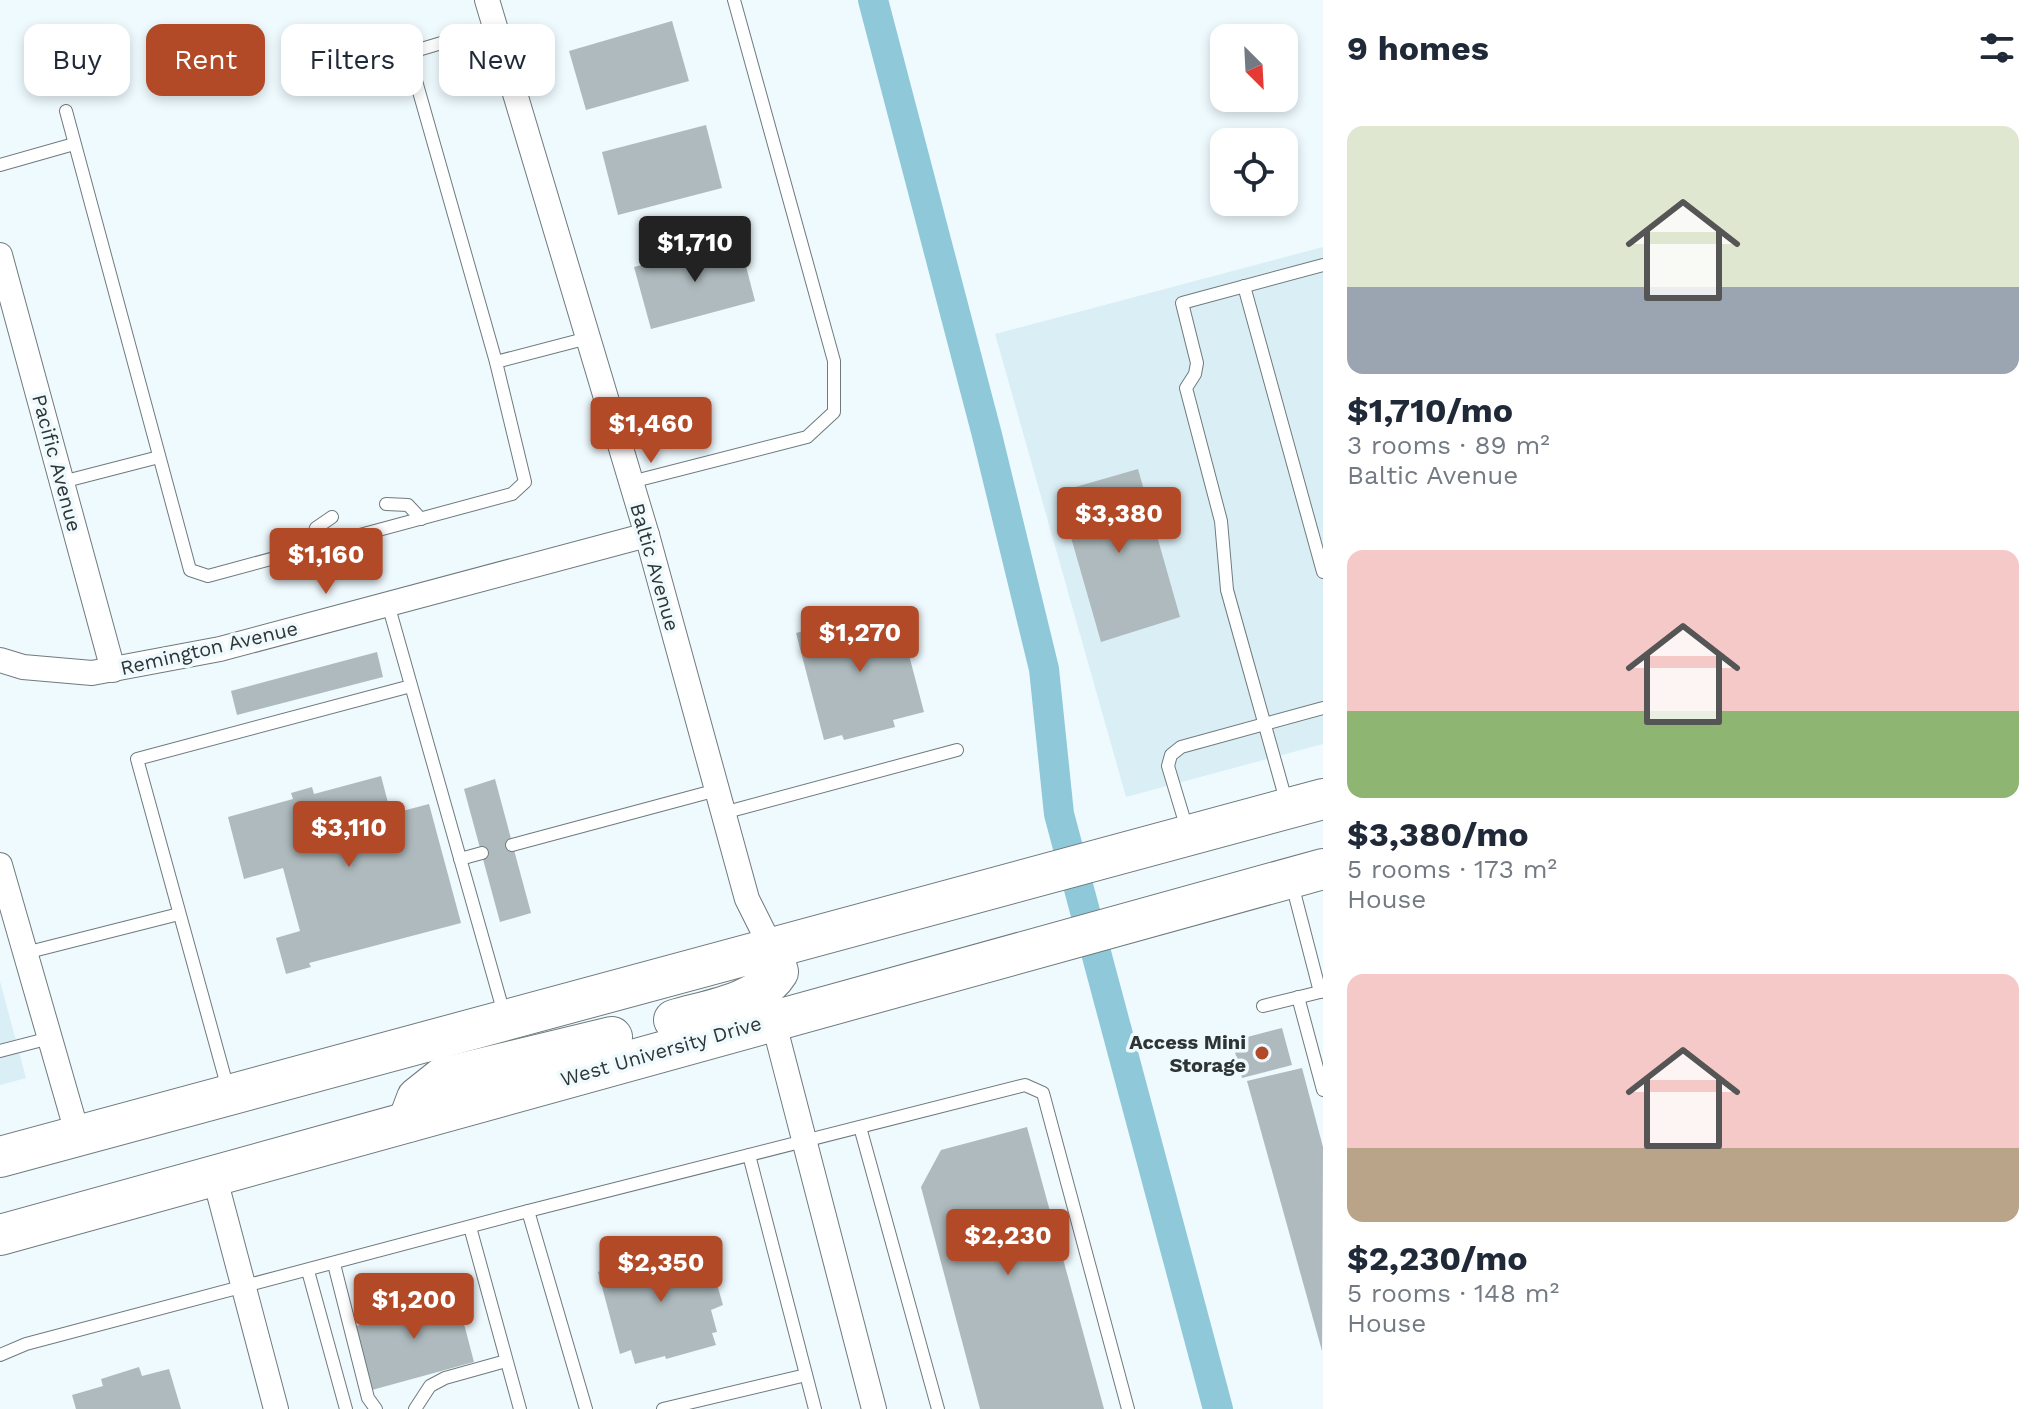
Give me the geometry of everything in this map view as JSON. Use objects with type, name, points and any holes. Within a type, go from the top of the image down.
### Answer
[{"type":"main road","points":[[0,1157],[1306,804]]},
{"type":"main road","points":[[1151,915],[1239,876],[1323,852]]},
{"type":"main road","name":"West University Drive","points":[[0,1235],[1306,873]]},
{"type":"main road","points":[[408,1122],[417,1098],[442,1078],[625,1033],[747,997],[770,985],[778,972],[771,947]]},
{"type":"street","name":"Baltic Avenue","points":[[487,0],[494,24]]},
{"type":"street","name":"Baltic Avenue","points":[[516,96],[647,535],[747,899],[771,947]]},
{"type":"street","name":"Pacific Avenue","points":[[0,255],[113,670]]},
{"type":"street","name":"Remington Avenue","points":[[0,660],[23,667],[92,673],[113,670],[220,649],[647,535]]},
{"type":"street","points":[[0,865],[78,1136]]},
{"type":"street","points":[[773,1020],[874,1409]]},
{"type":"street","points":[[214,1175],[276,1409]]},
{"type":"lane","points":[[631,482],[807,437],[834,412],[834,361],[734,0]]},
{"type":"lane","points":[[66,111],[190,570],[208,576],[512,494],[525,482],[496,362],[412,67],[418,50],[439,44]]},
{"type":"lane","points":[[0,165],[74,144]]},
{"type":"lane","points":[[1306,804],[1265,724],[1227,590],[1221,521],[1186,388],[1195,374],[1197,363],[1182,303],[1323,265]]},
{"type":"lane","points":[[1244,286],[1323,572]]},
{"type":"lane","points":[[496,362],[588,338]]},
{"type":"lane","points":[[62,482],[159,457]]},
{"type":"lane","points":[[386,504],[408,505],[421,519]]},
{"type":"lane","points":[[309,549],[316,528],[332,517]]},
{"type":"lane","points":[[388,604],[506,1019]]},
{"type":"lane","points":[[229,1094],[137,759],[411,686]]},
{"type":"lane","points":[[1189,835],[1168,766],[1171,755],[1181,747],[1323,708]]},
{"type":"lane","points":[[512,845],[957,750]]},
{"type":"lane","points":[[460,859],[482,853]]},
{"type":"lane","points":[[1263,1006],[1321,992],[1306,873]]},
{"type":"lane","points":[[25,953],[179,914]]},
{"type":"lane","points":[[1298,997],[1323,1090]]},
{"type":"lane","points":[[0,1051],[50,1038]]},
{"type":"lane","points":[[0,1355],[26,1344],[528,1211],[1025,1085],[1043,1093],[1128,1409]]},
{"type":"lane","points":[[860,1127],[938,1409]]},
{"type":"lane","points":[[749,1155],[815,1409]]},
{"type":"lane","points":[[528,1211],[586,1409]]},
{"type":"lane","points":[[470,1227],[520,1409]]},
{"type":"lane","points":[[334,1264],[368,1398],[376,1409]]},
{"type":"lane","points":[[308,1271],[346,1409]]},
{"type":"lane","points":[[415,1409],[430,1386],[445,1378],[506,1361]]},
{"type":"lane","points":[[663,1409],[806,1375]]},
{"type":"shaded area","points":[[1323,247],[1323,744],[1126,797],[995,334]]},
{"type":"shaded area","points":[[0,981],[26,1078],[0,1085]]},
{"type":"building","points":[[672,21],[689,81],[586,110],[569,51]]},
{"type":"building","points":[[706,125],[722,188],[618,215],[602,152]]},
{"type":"building","points":[[739,239],[755,301],[651,329],[634,267]]},
{"type":"building","points":[[1138,469],[1180,617],[1101,642],[1058,492]]},
{"type":"building","points":[[896,606],[924,712],[893,720],[895,727],[844,740],[842,735],[824,740],[796,633]]},
{"type":"building","points":[[377,652],[383,677],[237,715],[231,691]]},
{"type":"building","points":[[381,776],[391,814],[429,804],[461,923],[309,963],[311,967],[286,974],[276,938],[300,931],[283,868],[244,879],[228,817],[293,799],[291,793],[312,787],[314,794]]},
{"type":"building","points":[[495,779],[531,913],[500,922],[464,789]]},
{"type":"building","name":"Access Mini Storage","points":[[1282,1028],[1292,1065],[1242,1078],[1232,1041]]},
{"type":"building","points":[[1302,1068],[1323,1147],[1322,1351],[1247,1081]]},
{"type":"building","points":[[1027,1127],[1104,1409],[980,1409],[921,1187],[941,1150]]},
{"type":"building","points":[[667,1241],[669,1250],[694,1243],[706,1287],[717,1284],[723,1305],[711,1310],[717,1332],[712,1333],[716,1345],[635,1364],[631,1350],[620,1354],[598,1272],[641,1260],[637,1250]]},
{"type":"building","points":[[405,1296],[408,1310],[457,1297],[474,1362],[372,1390],[356,1326],[382,1318],[378,1302]]},
{"type":"building","points":[[139,1367],[142,1376],[169,1369],[181,1409],[76,1409],[72,1395],[103,1386],[101,1379]]},
{"type":"waterway","points":[[873,0],[987,435],[1044,669],[1059,814],[1218,1409]]},
{"type":"place","name":"Access Mini Storage","points":[[1262,1053]]}]
